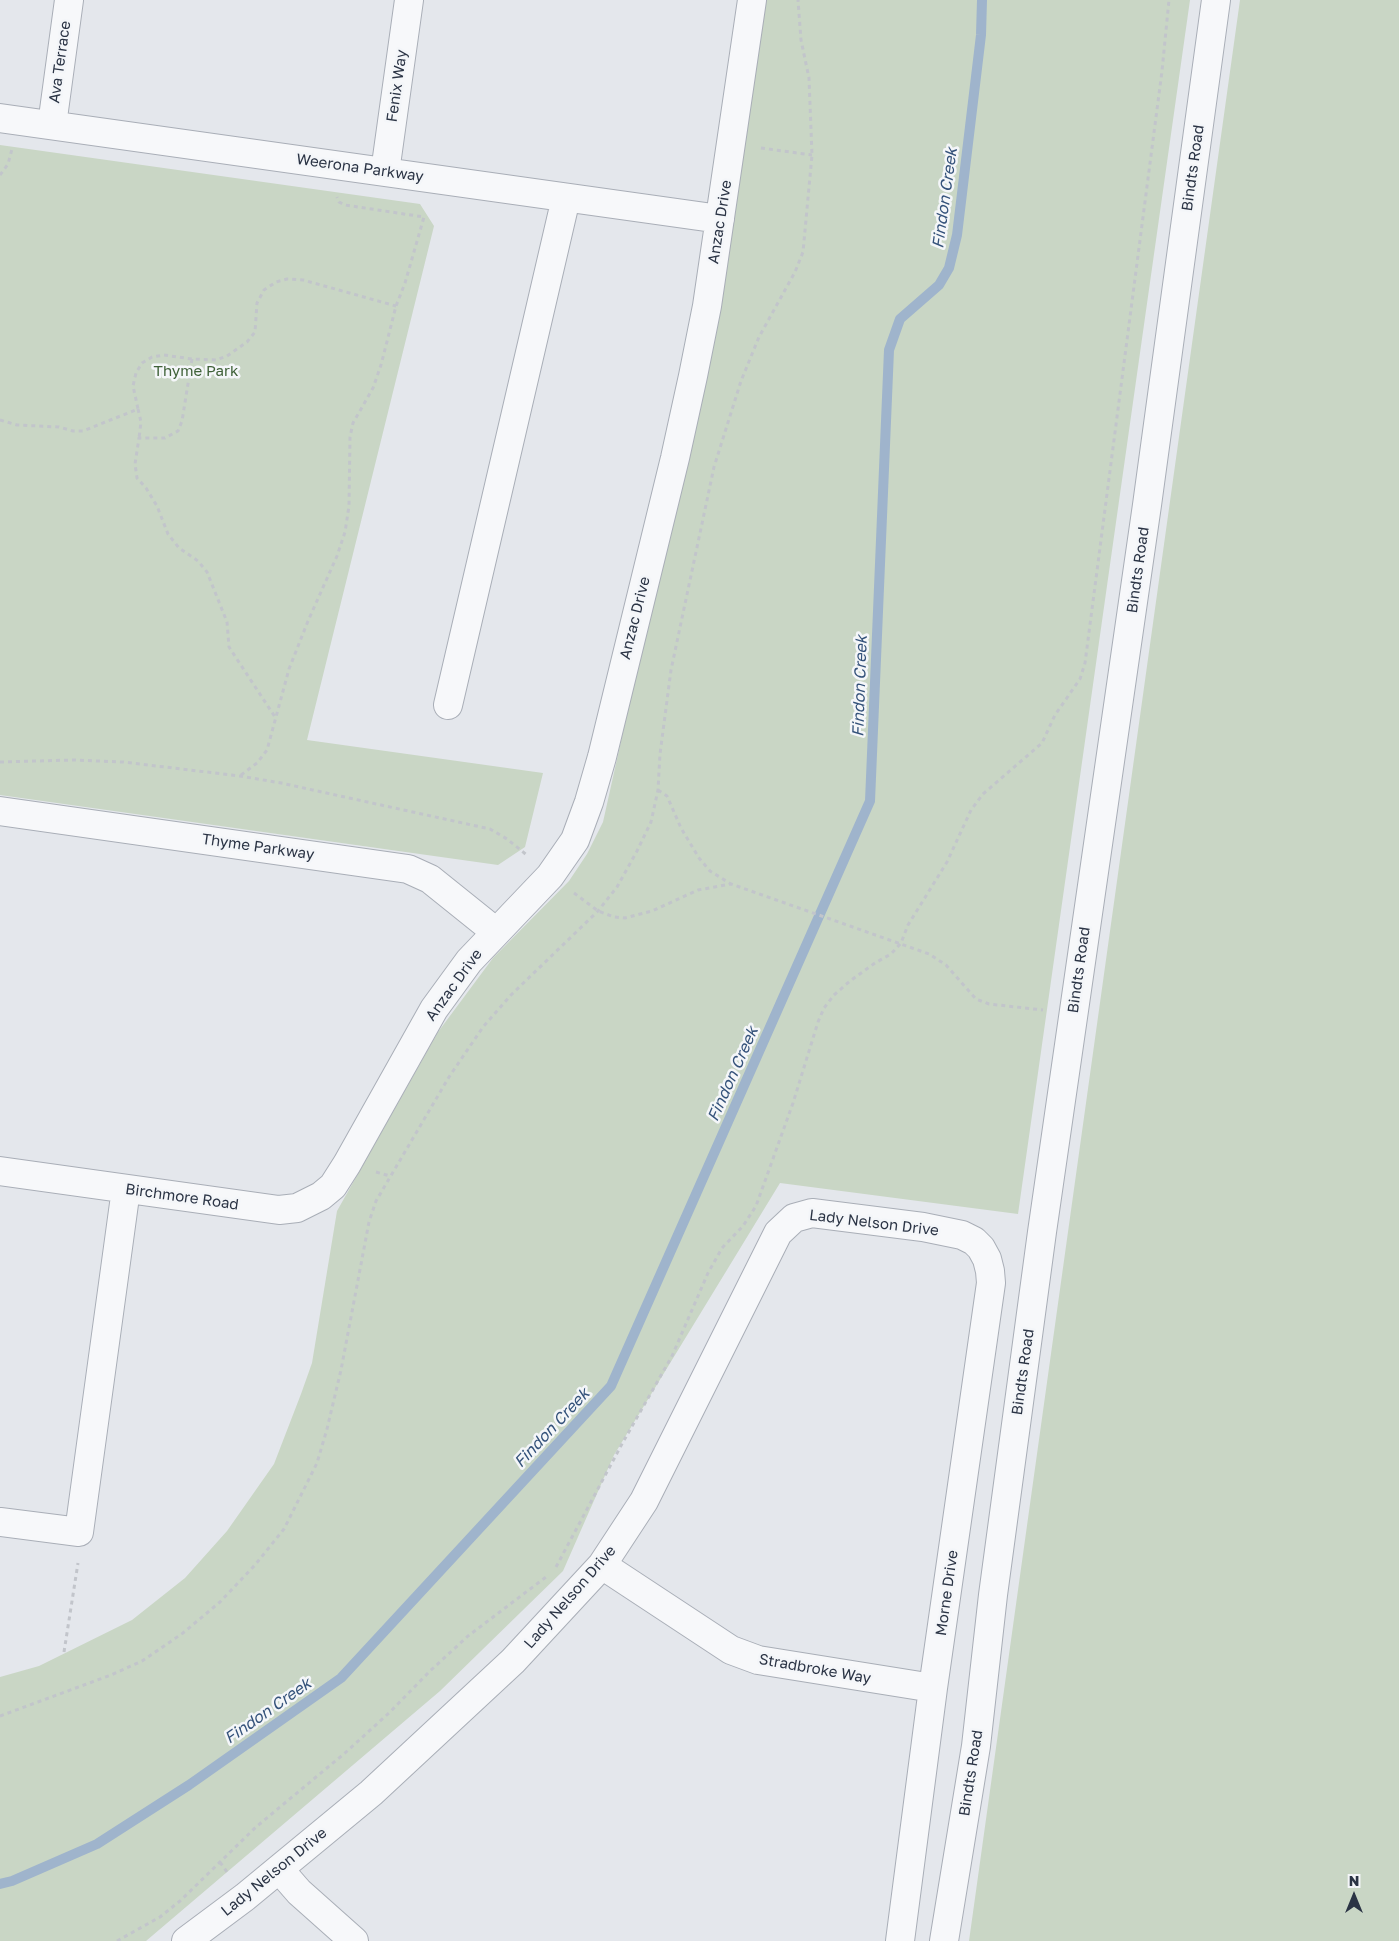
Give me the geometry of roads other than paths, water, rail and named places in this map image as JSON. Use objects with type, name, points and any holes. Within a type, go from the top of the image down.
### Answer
[{"type":"street","name":"Ava Terrace","points":[[52,125],[69,0]]},
{"type":"street","name":"Fenix Way","points":[[385,172],[409,0]]},
{"type":"street","name":"Anzac Drive","points":[[347,1164],[434,1009],[469,961],[550,876],[575,840],[589,802],[602,757],[691,385],[707,306],[752,0]]},
{"type":"street","name":"Bindts Road","points":[[944,1941],[976,1746],[993,1595],[1216,0]]},
{"type":"street","name":"Weerona Parkway","points":[[0,118],[720,219]]},
{"type":"street","points":[[448,705],[566,198]]},
{"type":"street","name":"Thyme Parkway","points":[[0,811],[408,869],[430,879],[496,932]]},
{"type":"street","name":"Birchmore Road","points":[[0,1171],[279,1210],[293,1209],[321,1196],[333,1186],[347,1164]]},
{"type":"street","points":[[0,1522],[79,1532],[126,1189]]},
{"type":"street","name":"Lady Nelson Drive","points":[[186,1941],[279,1870],[371,1792],[513,1661],[602,1566],[644,1502],[778,1233],[786,1224],[803,1214],[828,1215],[950,1232],[974,1241],[981,1248]]},
{"type":"street","name":"Morne Drive","points":[[900,1941],[933,1688],[991,1282],[987,1259],[981,1248]]},
{"type":"street","name":"Stradbroke Way","points":[[602,1566],[731,1650],[758,1660],[933,1688]]},
{"type":"street","points":[[279,1870],[298,1892],[354,1941]]},
{"type":"waterway","name":"Findon Creek","points":[[0,1884],[12,1881],[97,1844],[189,1785],[341,1678],[611,1386],[870,801],[889,350],[900,319],[939,285],[949,268],[957,235],[981,35],[982,0]]},
{"type":"park label","name":"Thyme Park","points":[[196,371]]}]
